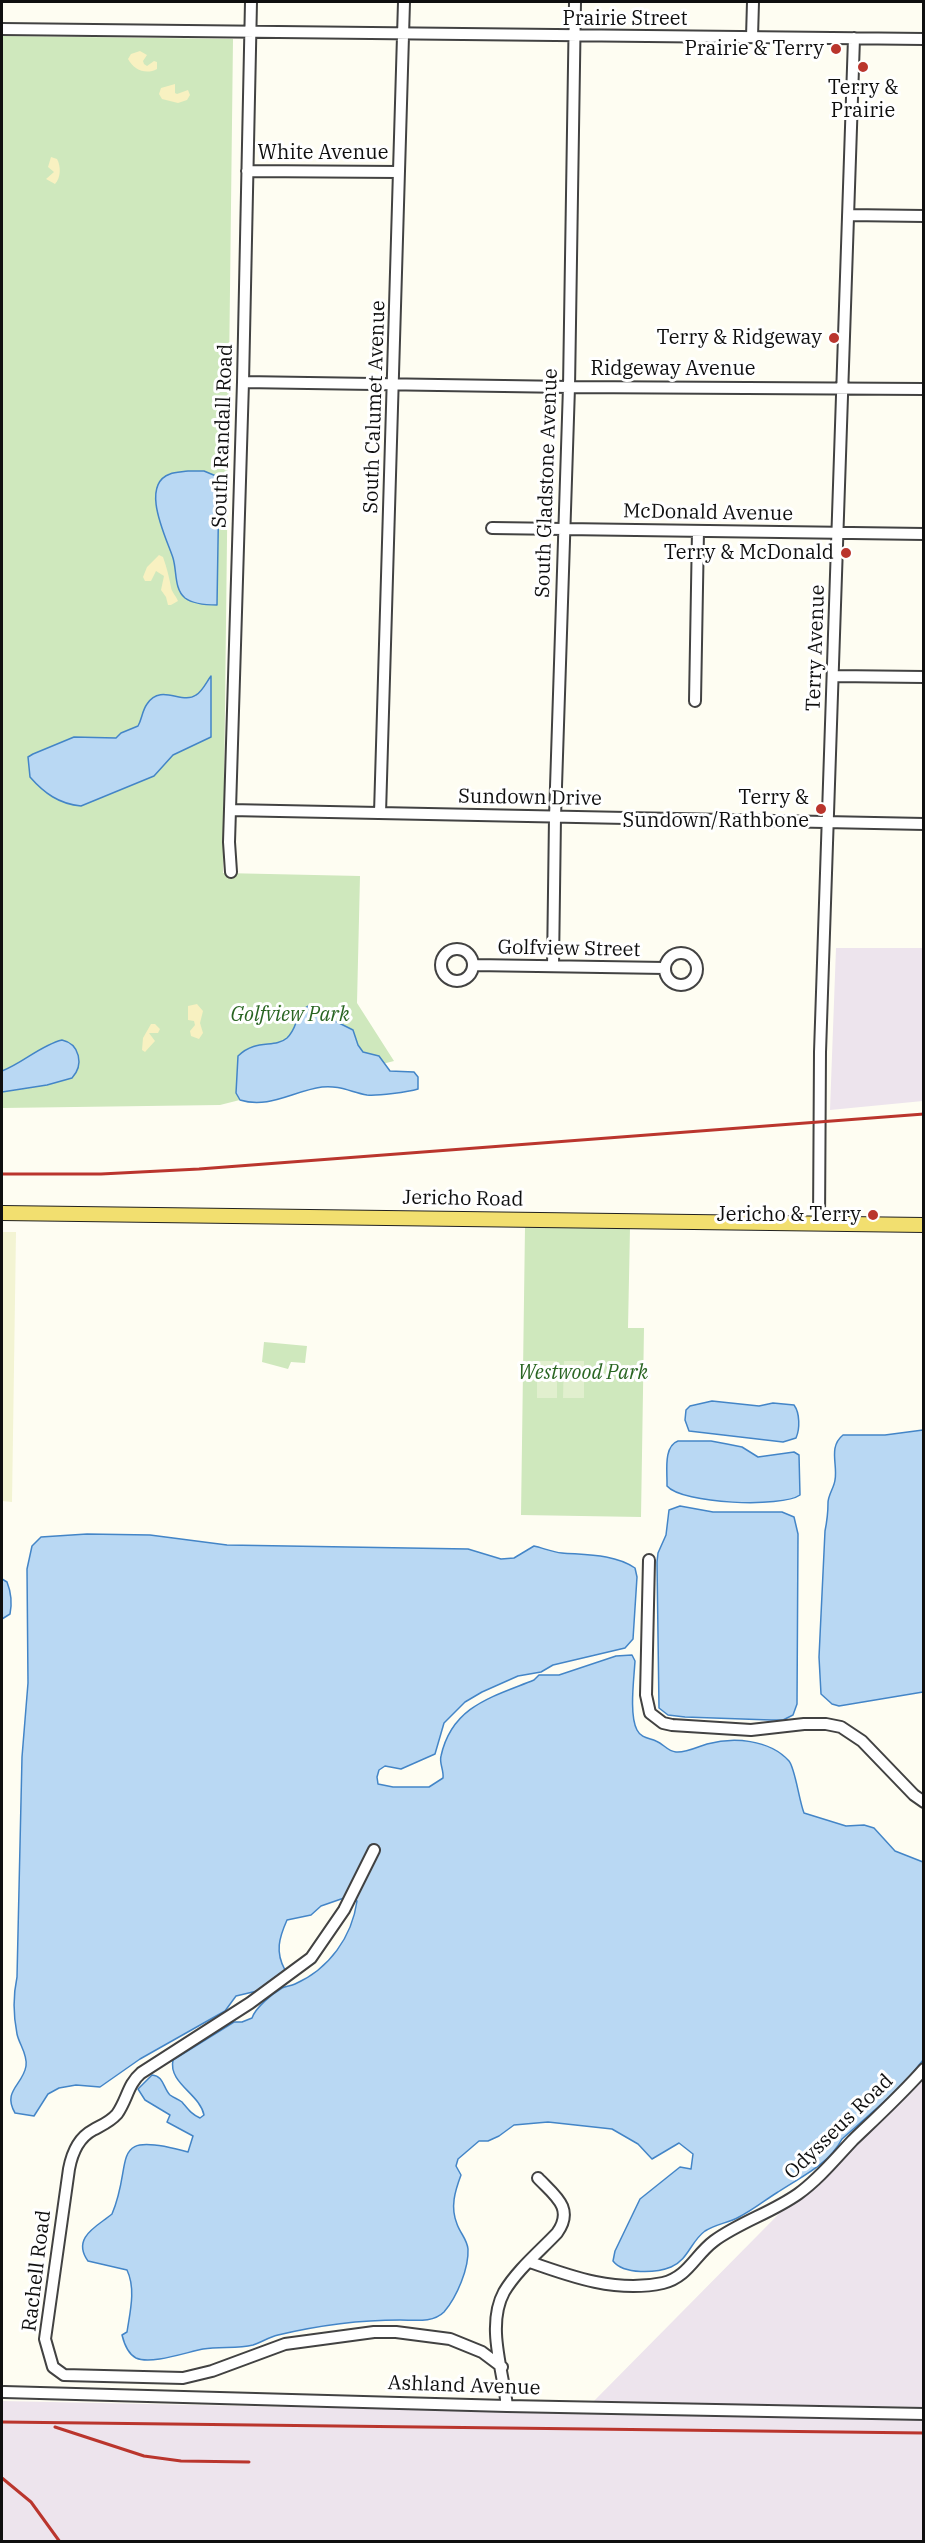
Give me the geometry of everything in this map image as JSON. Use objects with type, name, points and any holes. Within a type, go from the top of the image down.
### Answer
[{"type":"main road","name":"Jericho Road","points":[[2,1213],[924,1225]]},
{"type":"street","name":"South Randall Road","points":[[231,872],[251,2]]},
{"type":"street","name":"South Calumet Avenue","points":[[380,813],[404,2]]},
{"type":"street","name":"South Gladstone Avenue","points":[[553,966],[575,2]]},
{"type":"street","points":[[752,37],[753,2]]},
{"type":"street","name":"Prairie Street","points":[[2,29],[924,39]]},
{"type":"street","name":"Terry Avenue","points":[[819,1224],[819,1089],[854,38]]},
{"type":"street","name":"White Avenue","points":[[247,171],[399,172]]},
{"type":"street","points":[[848,215],[924,216]]},
{"type":"street","name":"Ridgeway Avenue","points":[[243,382],[924,389]]},
{"type":"street","name":"McDonald Avenue","points":[[492,528],[924,534]]},
{"type":"street","points":[[695,701],[698,531]]},
{"type":"street","points":[[833,676],[924,677]]},
{"type":"street","name":"Sundown Drive","points":[[231,810],[924,824]]},
{"type":"street","name":"Golfview Street","points":[[474,965],[665,968]]},
{"type":"street","points":[[649,1560],[646,1695],[647,1707],[655,1719],[663,1723],[685,1727],[751,1730],[826,1724],[841,1727],[862,1741],[914,1795],[924,1802]]},
{"type":"street","name":"Rachell Road","points":[[374,1850],[344,1910],[311,1958],[250,2003],[132,2080],[124,2103],[114,2117],[92,2130],[77,2145],[70,2162],[46,2324],[47,2352],[52,2367],[71,2377],[177,2378],[212,2371],[285,2344],[374,2332],[396,2332],[450,2339],[482,2352],[502,2367]]},
{"type":"street","name":"Odysseus Road","points":[[530,2262],[577,2279],[593,2282],[648,2286],[678,2278],[715,2241],[774,2208],[815,2181],[924,2069]]},
{"type":"street","points":[[507,2406],[496,2321],[499,2304],[512,2280],[562,2226],[564,2210],[560,2201],[538,2178]]},
{"type":"street","name":"Ashland Avenue","points":[[4,2392],[507,2406],[924,2414]]},
{"type":"shaded area","points":[[836,948],[923,948],[923,1101],[830,1110]]},
{"type":"shaded area","points":[[923,2068],[923,2407],[592,2403]]},
{"type":"shaded area","points":[[2,2401],[923,2420],[923,2541],[2,2541]]},
{"type":"green space","name":"Golfview Park","points":[[2,36],[233,39],[223,873],[360,876],[357,1003],[394,1061],[220,1105],[2,1108]]},
{"type":"green space","name":"Westwood Park","points":[[525,1227],[630,1228],[628,1328],[644,1328],[641,1517],[521,1515]]},
{"type":"green space","points":[[2,1232],[16,1232],[12,1502],[2,1501]]},
{"type":"green space","points":[[264,1342],[307,1346],[305,1363],[291,1362],[288,1369],[262,1362]]},
{"type":"green space","points":[[537,1361],[557,1361],[557,1398],[537,1398]]},
{"type":"green space","points":[[564,1361],[584,1361],[584,1398],[563,1398]]},
{"type":"sand","points":[[140,51],[147,55],[143,61],[144,64],[147,66],[154,61],[157,62],[157,69],[149,72],[134,66],[128,59],[131,54]]},
{"type":"sand","points":[[175,84],[177,94],[188,90],[190,95],[187,100],[178,103],[162,99],[159,94],[161,88]]},
{"type":"sand","points":[[51,157],[57,159],[59,165],[60,172],[55,184],[46,179],[54,172],[48,167]]},
{"type":"sand","points":[[159,555],[163,557],[171,589],[178,601],[171,605],[168,605],[161,590],[164,576],[156,571],[151,581],[145,581],[143,577],[147,567]]},
{"type":"sand","points":[[197,1004],[203,1011],[200,1023],[203,1033],[199,1039],[191,1036],[190,1031],[195,1025],[194,1021],[188,1020],[188,1006]]},
{"type":"sand","points":[[151,1024],[155,1024],[160,1029],[158,1033],[149,1033],[155,1041],[145,1052],[142,1050],[143,1038]]},
{"type":"water","points":[[204,471],[216,476],[219,482],[217,605],[192,602],[181,594],[177,585],[173,558],[158,513],[157,489],[161,480],[172,473]]},
{"type":"water","points":[[211,676],[211,737],[173,755],[154,776],[81,806],[52,797],[30,777],[28,757],[33,754],[74,737],[116,738],[121,733],[138,726],[145,707],[153,698],[159,695],[184,698],[196,695]]},
{"type":"water","points":[[313,1004],[320,1005],[333,1020],[353,1030],[363,1052],[379,1056],[390,1071],[414,1072],[418,1077],[418,1089],[393,1094],[367,1095],[339,1088],[322,1087],[271,1101],[240,1100],[236,1093],[238,1056],[252,1047],[277,1043],[287,1038],[302,1011]]},
{"type":"water","points":[[62,1040],[73,1046],[78,1056],[78,1067],[72,1078],[47,1085],[2,1092],[2,1071],[54,1042]]},
{"type":"water","points":[[712,1401],[759,1406],[773,1403],[794,1405],[799,1421],[796,1438],[783,1442],[689,1431],[685,1420],[686,1410],[690,1406]]},
{"type":"water","points":[[923,1430],[923,1692],[839,1706],[832,1704],[821,1694],[819,1657],[825,1531],[828,1500],[836,1474],[834,1456],[836,1445],[843,1435],[885,1435]]},
{"type":"water","points":[[678,1441],[711,1441],[742,1447],[758,1457],[794,1452],[799,1455],[800,1495],[774,1502],[754,1503],[711,1500],[676,1492],[667,1486],[667,1465],[670,1448]]},
{"type":"water","points":[[680,1506],[713,1512],[782,1512],[794,1517],[798,1534],[797,1704],[793,1715],[783,1720],[685,1717],[668,1715],[659,1708],[657,1562],[658,1553],[666,1535],[669,1510]]},
{"type":"water","points":[[87,1534],[150,1535],[227,1545],[468,1549],[501,1559],[514,1558],[534,1546],[558,1552],[609,1558],[635,1568],[637,1577],[633,1639],[625,1648],[553,1665],[541,1672],[518,1676],[482,1692],[465,1702],[444,1723],[435,1754],[401,1769],[385,1766],[379,1770],[378,1784],[393,1787],[429,1787],[443,1778],[441,1756],[446,1739],[454,1725],[464,1714],[489,1698],[534,1680],[539,1675],[559,1675],[616,1656],[632,1655],[635,1661],[633,1715],[637,1730],[641,1735],[676,1752],[728,1741],[750,1742],[771,1748],[789,1761],[804,1813],[846,1826],[864,1825],[874,1828],[895,1851],[923,1862],[923,2060],[903,2085],[842,2139],[822,2163],[744,2214],[705,2231],[682,2260],[671,2267],[640,2272],[625,2269],[613,2261],[615,2251],[640,2199],[680,2167],[691,2169],[693,2154],[679,2143],[652,2159],[638,2144],[612,2129],[548,2122],[514,2125],[499,2136],[488,2141],[479,2141],[458,2159],[456,2166],[461,2175],[455,2193],[454,2211],[457,2224],[467,2245],[468,2257],[458,2290],[440,2316],[424,2320],[369,2321],[309,2328],[278,2335],[253,2345],[203,2349],[151,2360],[136,2358],[125,2345],[122,2335],[127,2332],[132,2301],[130,2277],[127,2270],[88,2261],[84,2253],[84,2239],[88,2233],[112,2214],[124,2165],[128,2154],[134,2147],[144,2144],[188,2152],[193,2136],[167,2122],[170,2115],[145,2100],[138,2089],[152,2075],[156,2076],[170,2095],[182,2102],[192,2113],[200,2118],[204,2115],[197,2101],[175,2075],[173,2060],[234,2022],[252,2018],[261,2005],[282,1988],[307,1978],[318,1970],[328,1961],[344,1939],[357,1901],[344,1898],[321,1906],[311,1915],[287,1920],[279,1945],[280,1957],[285,1970],[257,1991],[236,1996],[225,2011],[140,2059],[100,2087],[76,2085],[59,2088],[48,2094],[34,2116],[15,2113],[11,2099],[12,2093],[26,2066],[25,2054],[17,2034],[14,2005],[17,1977],[22,1757],[28,1683],[27,1569],[32,1546],[41,1537]]},
{"type":"water","points":[[2,1579],[7,1582],[11,1602],[10,1614],[2,1619]]},
{"type":"railway","points":[[2,1174],[101,1174],[199,1169],[924,1114]]},
{"type":"railway","points":[[2,2422],[924,2433]]},
{"type":"railway","points":[[55,2427],[144,2456],[181,2461],[249,2462]]},
{"type":"railway","points":[[2,2478],[31,2502],[60,2542]]},
{"type":"place","name":"Prairie & Terry","points":[[836,49]]},
{"type":"place","name":"Terry & Prairie","points":[[863,67]]},
{"type":"place","name":"Terry & Ridgeway","points":[[834,338]]},
{"type":"place","name":"Terry & McDonald","points":[[846,553]]},
{"type":"place","name":"Terry & Sundown/Rathbone","points":[[821,809]]},
{"type":"place","name":"Jericho & Terry","points":[[873,1215]]}]
